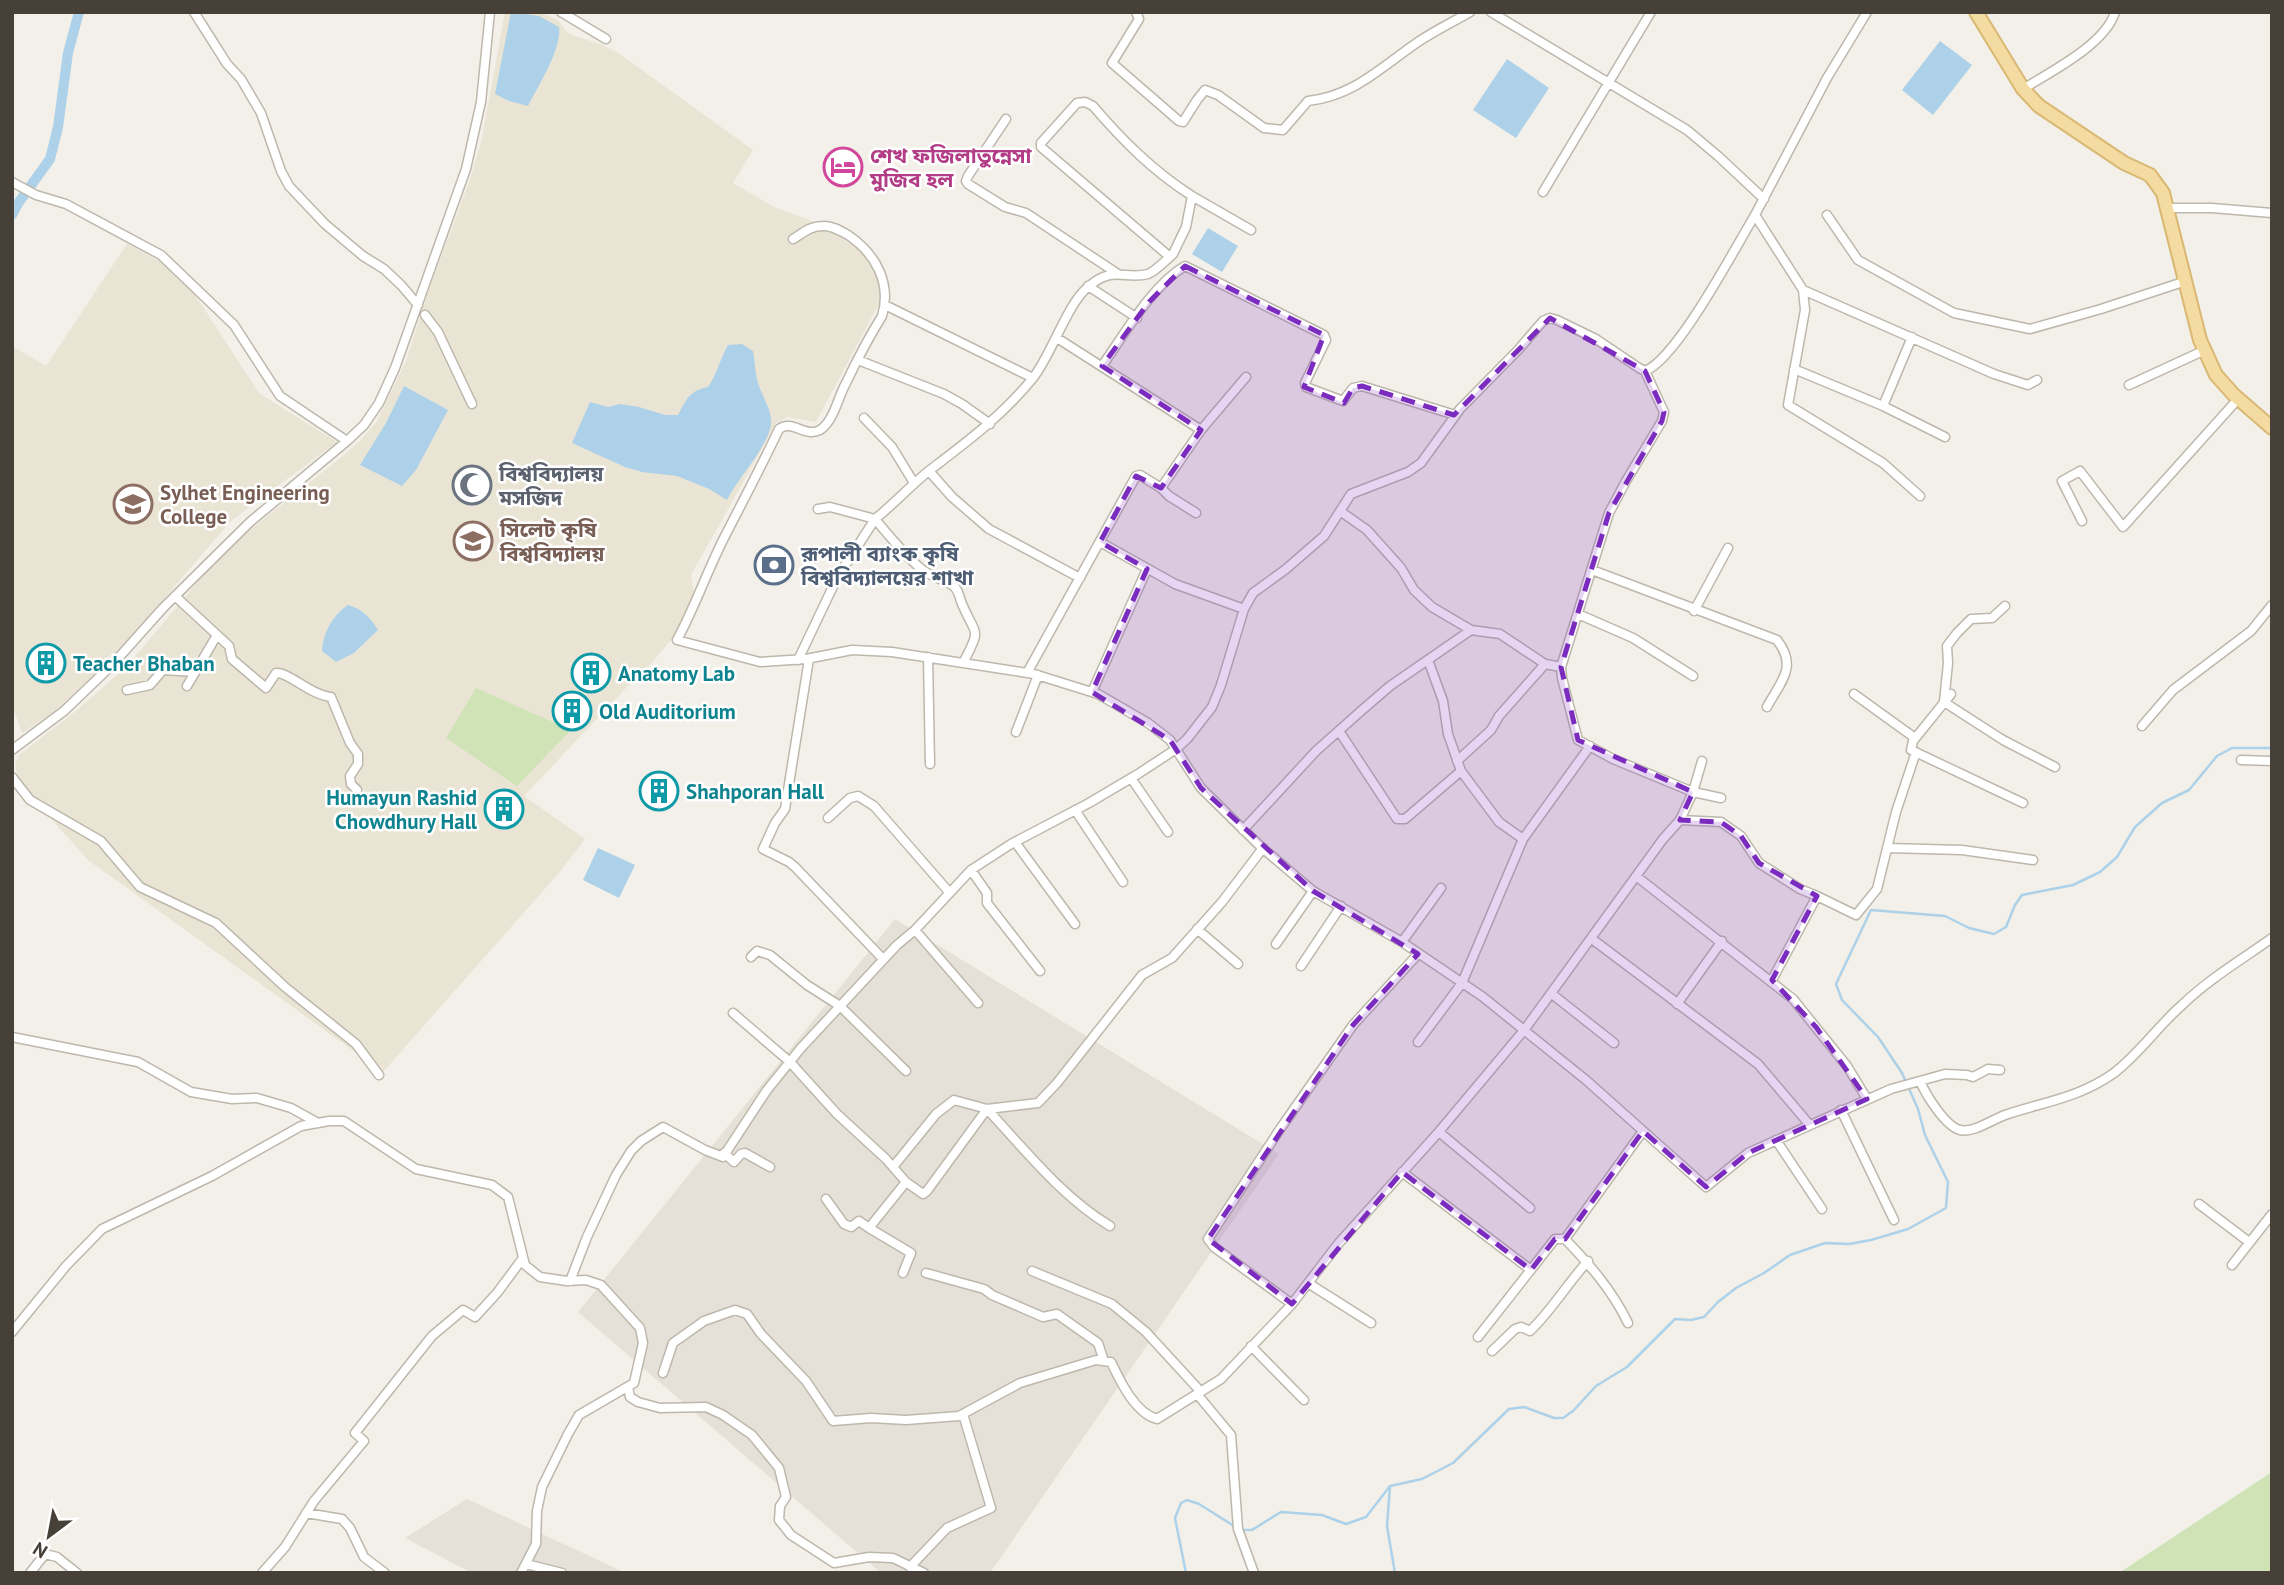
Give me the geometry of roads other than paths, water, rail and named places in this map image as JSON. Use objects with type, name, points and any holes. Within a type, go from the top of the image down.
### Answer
[{"type":"main road","points":[[1976,12],[2022,89],[2039,106],[2124,163],[2150,175],[2163,193],[2200,340],[2216,375],[2272,428]]},
{"type":"street","points":[[194,12],[227,64],[241,79],[261,113],[276,158],[289,186],[312,212],[363,256],[384,269],[418,305]]},
{"type":"street","points":[[12,750],[64,711],[250,522],[364,425],[379,403],[395,368],[466,169],[481,102],[490,12]]},
{"type":"street","points":[[561,12],[606,39]]},
{"type":"street","points":[[1136,12],[1139,19],[1112,64],[1179,121],[1183,122],[1205,90],[1218,95],[1264,128],[1283,130],[1308,102],[1321,100],[1364,83],[1419,41],[1470,12]]},
{"type":"street","points":[[1491,12],[1687,130],[1763,199]]},
{"type":"street","points":[[1543,192],[1651,12]]},
{"type":"street","points":[[1645,371],[1651,369],[1670,350],[1687,327],[1755,215],[1827,78],[1867,12]]},
{"type":"street","points":[[2022,89],[2092,44],[2115,12]]},
{"type":"street","points":[[1170,257],[1087,189],[1041,147],[1041,143],[1077,103],[1093,106],[1139,157],[1169,182],[1251,230]]},
{"type":"street","points":[[1006,119],[968,176],[968,184],[1005,207],[1026,213],[1118,274]]},
{"type":"street","points":[[16,185],[36,195],[66,204],[161,255],[234,325],[280,396],[347,441]]},
{"type":"street","points":[[797,660],[837,578],[875,519],[929,471],[990,424],[1033,378],[1088,286],[1108,274],[1149,274],[1170,257],[1186,227],[1192,196]]},
{"type":"street","points":[[2166,208],[2212,208],[2272,213]]},
{"type":"street","points":[[1755,215],[1803,290],[1805,310],[1788,405],[1883,463],[1920,496]]},
{"type":"street","points":[[1827,215],[1857,260],[1954,313],[2030,329],[2186,281]]},
{"type":"street","points":[[793,239],[809,228],[826,225],[851,237],[862,245],[877,263],[884,284],[886,305],[828,422],[811,433],[789,426],[779,429],[677,640],[760,662],[809,659],[852,650],[892,652],[1038,675],[1092,692],[1148,723],[1170,740],[1201,788],[1243,830],[1313,891],[1402,942],[1525,1029],[1706,1187],[1748,1153],[1891,1089],[1945,1074],[1973,1077],[1988,1069],[2000,1070]]},
{"type":"street","points":[[1102,366],[1175,272],[1185,266],[1324,335],[1326,340],[1305,383],[1311,390],[1343,401],[1353,388],[1362,387],[1455,415]]},
{"type":"street","points":[[1088,286],[1137,318]]},
{"type":"street","points":[[1803,290],[1994,374],[2028,385],[2037,380]]},
{"type":"street","points":[[886,305],[1033,378]]},
{"type":"street","points":[[425,315],[438,332],[472,404]]},
{"type":"street","points":[[570,1281],[586,1237],[616,1175],[631,1151],[641,1141],[663,1126],[723,1157],[767,1090],[790,1062],[883,959],[915,930],[971,870],[1015,842],[1131,778],[1175,749],[1199,726],[1212,707],[1244,609],[1253,593],[1324,536],[1351,494],[1408,472],[1421,463],[1455,415],[1543,321],[1550,318],[1596,339],[1645,371],[1664,412],[1662,421],[1609,513],[1561,667],[1578,740],[1613,760],[1693,792],[1721,798]]},
{"type":"street","points":[[1883,407],[1912,337]]},
{"type":"street","points":[[1057,338],[1201,430]]},
{"type":"street","points":[[2129,386],[2205,350]]},
{"type":"street","points":[[858,360],[944,394],[990,424]]},
{"type":"street","points":[[1794,369],[1945,437]]},
{"type":"street","points":[[1161,488],[1201,430],[1247,377]]},
{"type":"street","points":[[2082,521],[2062,481],[2080,471],[2123,527],[2238,398]]},
{"type":"street","points":[[864,418],[892,447],[914,484]]},
{"type":"street","points":[[929,471],[952,497],[989,529],[1080,578]]},
{"type":"street","points":[[1027,673],[1138,474],[1196,513]]},
{"type":"street","points":[[818,509],[830,507],[875,519],[921,569],[932,578],[952,584],[958,590],[976,636],[963,663]]},
{"type":"street","points":[[1340,511],[1367,530],[1401,568],[1414,590],[1432,607],[1471,630],[1500,634],[1545,664],[1561,667]]},
{"type":"street","points":[[1100,542],[1189,591],[1244,609]]},
{"type":"street","points":[[1694,611],[1728,548]]},
{"type":"street","points":[[1092,692],[1147,569]]},
{"type":"street","points":[[1592,570],[1694,611],[1777,640],[1787,655],[1787,669],[1767,707]]},
{"type":"street","points":[[175,596],[229,646],[232,659],[266,688],[276,673],[283,672],[309,691],[331,697],[350,743],[358,754],[358,764],[351,776],[351,784],[357,790]]},
{"type":"street","points":[[2141,726],[2173,690],[2251,631],[2272,605]]},
{"type":"street","points":[[1944,702],[1947,646],[1956,633],[1972,619],[1992,618],[2004,606]]},
{"type":"street","points":[[1578,614],[1633,638],[1693,676]]},
{"type":"street","points":[[1243,830],[1308,758],[1390,686],[1471,630]]},
{"type":"street","points":[[187,686],[217,635]]},
{"type":"street","points":[[928,657],[930,764]]},
{"type":"street","points":[[809,659],[785,809],[763,849],[795,867],[883,959]]},
{"type":"street","points":[[1428,660],[1443,701],[1448,734],[1461,771],[1499,822],[1523,839]]},
{"type":"street","points":[[1457,761],[1491,730],[1499,716],[1545,664]]},
{"type":"street","points":[[127,690],[150,685],[163,670],[195,672]]},
{"type":"street","points":[[1016,732],[1038,675]]},
{"type":"street","points":[[1853,694],[1916,738]]},
{"type":"street","points":[[1951,694],[1916,738],[1911,750],[2023,803]]},
{"type":"street","points":[[1944,702],[2003,740],[2054,767]]},
{"type":"street","points":[[1339,731],[1397,819],[1405,819],[1461,771]]},
{"type":"street","points":[[1418,1042],[1462,983],[1523,839],[1590,746]]},
{"type":"street","points":[[1680,820],[1721,822],[1741,836],[1759,863],[1800,889],[1857,915],[1877,889],[1896,812],[1916,752]]},
{"type":"street","points":[[2241,760],[2272,761]]},
{"type":"street","points":[[663,1373],[673,1343],[704,1321],[735,1310],[747,1314],[761,1334],[806,1381],[833,1420],[906,1420],[959,1416],[1020,1383],[1096,1360],[1111,1362],[1126,1392],[1150,1417],[1157,1419],[1221,1379],[1292,1304],[1338,1244],[1439,1132],[1525,1029],[1680,820],[1693,792],[1702,761]]},
{"type":"street","points":[[12,777],[30,800],[101,841],[140,887],[216,923],[285,987],[356,1044],[379,1075]]},
{"type":"street","points":[[1131,778],[1168,832]]},
{"type":"street","points":[[828,818],[850,798],[858,796],[874,806],[949,892]]},
{"type":"street","points":[[1074,810],[1123,882]]},
{"type":"street","points":[[1015,842],[1075,924]]},
{"type":"street","points":[[893,1167],[936,1114],[954,1100],[987,1109],[1038,1103],[1057,1083],[1142,975],[1172,958],[1263,848]]},
{"type":"street","points":[[1888,848],[1962,850],[2033,860]]},
{"type":"street","points":[[971,870],[987,893],[987,902],[1040,971]]},
{"type":"street","points":[[1636,876],[1793,999],[1847,1066],[1867,1099]]},
{"type":"street","points":[[1402,942],[1441,888]]},
{"type":"street","points":[[1276,944],[1313,891]]},
{"type":"street","points":[[1772,980],[1817,897]]},
{"type":"street","points":[[1301,966],[1341,906]]},
{"type":"street","points":[[1197,929],[1238,964]]},
{"type":"street","points":[[915,930],[978,1003]]},
{"type":"street","points":[[1920,1081],[1926,1095],[1950,1125],[1960,1130],[1972,1129],[2022,1109],[2068,1098],[2114,1072],[2207,982],[2272,938]]},
{"type":"street","points":[[1592,939],[1758,1064],[1809,1124]]},
{"type":"street","points":[[1677,1004],[1722,941]]},
{"type":"street","points":[[751,957],[757,951],[770,955],[807,985],[840,1006],[906,1071]]},
{"type":"street","points":[[1292,1304],[1214,1247],[1208,1239],[1353,1025],[1418,954]]},
{"type":"street","points":[[1552,994],[1614,1043]]},
{"type":"street","points":[[733,1013],[790,1062],[837,1114],[906,1182],[923,1194],[987,1109]]},
{"type":"street","points":[[12,1037],[138,1062],[191,1092],[232,1099],[257,1098],[291,1108],[318,1123]]},
{"type":"street","points":[[987,1109],[1052,1179],[1092,1216],[1110,1226]]},
{"type":"street","points":[[1841,1110],[1894,1220]]},
{"type":"street","points":[[12,1332],[66,1266],[102,1229],[212,1177],[301,1126],[344,1121],[416,1169],[482,1182],[501,1190],[508,1197],[525,1265],[540,1277],[586,1280],[601,1285],[640,1328],[643,1343],[634,1383],[579,1415],[568,1434],[542,1487],[537,1511],[536,1544],[521,1573]]},
{"type":"street","points":[[1439,1132],[1530,1208]]},
{"type":"street","points":[[1565,1239],[1643,1132]]},
{"type":"street","points":[[1776,1140],[1822,1209]]},
{"type":"street","points":[[724,1153],[734,1162],[741,1154],[746,1153],[770,1167]]},
{"type":"street","points":[[1402,1172],[1531,1270]]},
{"type":"street","points":[[869,1228],[906,1182]]},
{"type":"street","points":[[826,1199],[844,1224],[851,1227],[859,1221],[911,1253],[903,1273]]},
{"type":"street","points":[[2199,1205],[2249,1242]]},
{"type":"street","points":[[2232,1265],[2272,1214]]},
{"type":"street","points":[[1478,1338],[1555,1239],[1565,1239],[1588,1261],[1616,1298],[1629,1323]]},
{"type":"street","points":[[262,1573],[285,1547],[314,1501],[364,1441],[355,1433],[432,1336],[463,1310],[475,1317],[523,1258]]},
{"type":"street","points":[[1492,1351],[1515,1329],[1521,1327],[1530,1331],[1555,1305],[1562,1292],[1588,1261]]},
{"type":"street","points":[[1032,1271],[1112,1304],[1146,1332],[1231,1435],[1238,1529],[1254,1573]]},
{"type":"street","points":[[926,1273],[984,1289],[1043,1317],[1057,1314],[1098,1343],[1104,1361]]},
{"type":"street","points":[[1308,1283],[1371,1324]]},
{"type":"street","points":[[1251,1346],[1304,1399]]},
{"type":"street","points":[[628,1387],[630,1397],[638,1402],[660,1408],[706,1407],[752,1435],[779,1468],[786,1497],[780,1506],[779,1520],[791,1535],[834,1563],[858,1558],[893,1558],[924,1573]]},
{"type":"street","points":[[910,1567],[947,1528],[991,1508],[963,1414]]},
{"type":"street","points":[[306,1513],[342,1519],[350,1528],[363,1557],[385,1573]]},
{"type":"street","points":[[30,1573],[45,1554],[57,1557],[77,1573]]},
{"type":"street","points":[[526,1564],[562,1573]]},
{"type":"water","points":[[511,12],[539,16],[559,27],[557,46],[528,106],[495,94]]},
{"type":"water","points":[[1940,41],[1972,65],[1933,115],[1902,90]]},
{"type":"water","points":[[1507,59],[1549,88],[1516,138],[1473,110]]},
{"type":"water","points":[[1208,228],[1238,246],[1222,272],[1192,254]]},
{"type":"water","points":[[742,344],[753,351],[757,379],[769,409],[771,425],[764,443],[727,500],[709,489],[677,476],[625,467],[572,443],[590,402],[608,407],[620,404],[665,415],[678,415],[693,393],[708,387],[728,345]]},
{"type":"water","points":[[404,386],[448,410],[416,470],[402,486],[360,465],[386,423]]},
{"type":"water","points":[[348,605],[365,614],[378,630],[354,653],[336,662],[322,651],[324,637],[338,614]]},
{"type":"water","points":[[598,848],[635,865],[619,898],[583,880]]},
{"type":"waterway","points":[[12,215],[50,159],[58,127],[68,53],[79,12]]},
{"type":"waterway","points":[[1239,1530],[1252,1530],[1281,1512],[1322,1515],[1346,1524],[1366,1517],[1390,1486],[1422,1479],[1453,1463],[1509,1409],[1524,1407],[1554,1418],[1563,1418],[1596,1386],[1627,1367],[1675,1319],[1704,1317],[1736,1288],[1790,1255],[1825,1243],[1849,1244],[1908,1229],[1946,1208],[1948,1182],[1925,1135],[1918,1109],[1902,1073],[1878,1037],[1842,1000],[1836,984],[1871,910],[1945,916],[1969,928],[1994,934],[2006,927],[2022,895],[2073,885],[2100,872],[2117,857],[2135,827],[2162,803],[2189,790],[2217,756],[2232,748],[2272,748]]},
{"type":"waterway","points":[[1390,1486],[1387,1526],[1395,1573]]},
{"type":"waterway","points":[[1186,1573],[1175,1518],[1181,1503],[1187,1500],[1199,1504],[1234,1526]]},
{"type":"place","name":"শেখ ফজিলাতুন্নেসা মুজিব হল","points":[[843,167]]},
{"type":"place","name":"বিশ্ববিদ্যালয় মসজিদ","points":[[472,485]]},
{"type":"place","name":"Sylhet Engineering College","points":[[133,504]]},
{"type":"place","name":"সিলেট কৃষি বিশ্ববিদ্যালয়","points":[[473,541]]},
{"type":"place","name":"রূপালী ব্যাংক কৃষি বিশ্ববিদ্যালয়ের শাখা","points":[[774,565]]},
{"type":"place","name":"Teacher Bhaban","points":[[46,663]]},
{"type":"place","name":"Anatomy Lab","points":[[591,673]]},
{"type":"place","name":"Old Auditorium","points":[[572,711]]},
{"type":"place","name":"Shahporan Hall","points":[[659,791]]},
{"type":"place","name":"Humayun Rashid Chowdhury Hall","points":[[504,809]]}]
